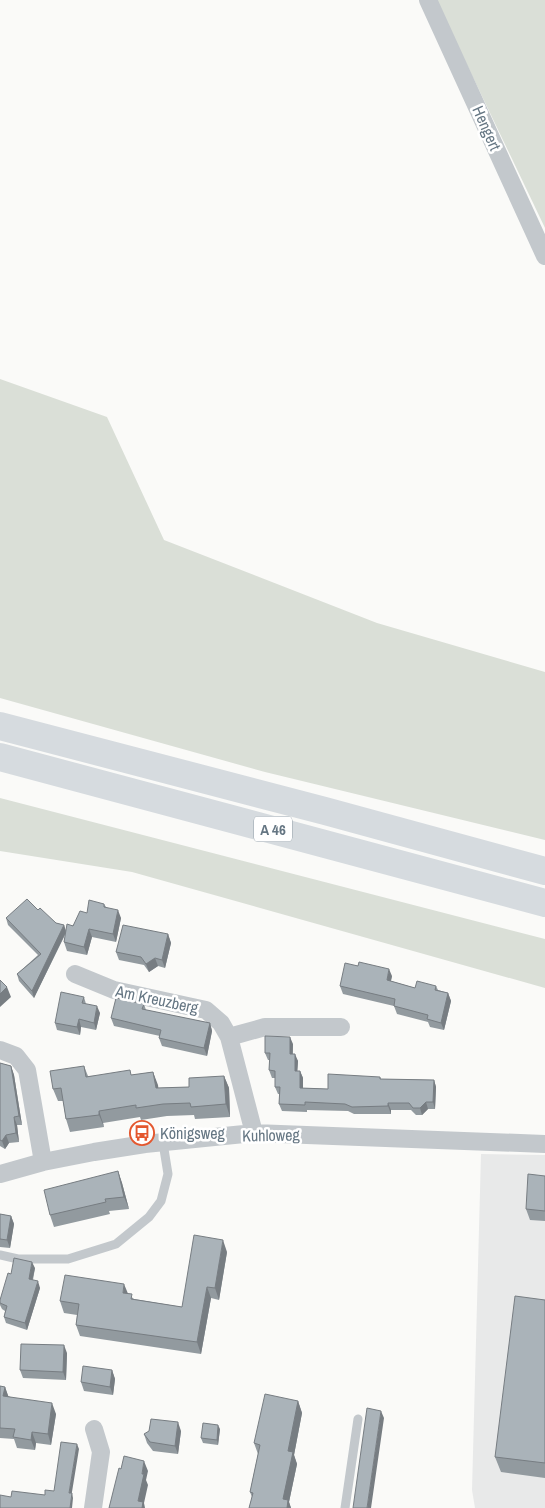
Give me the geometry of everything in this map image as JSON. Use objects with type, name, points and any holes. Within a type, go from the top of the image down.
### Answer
[{"type":"highway","name":"A 46","points":[[0,726],[325,810],[545,870]]},
{"type":"highway","name":"A 46","points":[[0,757],[545,903]]},
{"type":"street","name":"Hengert","points":[[428,0],[545,256]]},
{"type":"street","name":"Am Kreuzberg","points":[[74,974],[114,990],[206,1010],[221,1023],[229,1037],[254,1133]]},
{"type":"street","points":[[229,1037],[265,1028],[341,1027]]},
{"type":"street","points":[[0,1050],[16,1056],[28,1070],[43,1162]]},
{"type":"street","name":"Kuhloweg","points":[[0,1174],[43,1162],[94,1152],[254,1133],[545,1144]]},
{"type":"street","points":[[93,1508],[101,1452],[94,1429]]},
{"type":"lane","points":[[0,1256],[18,1259],[68,1259],[116,1244],[150,1218],[161,1201],[168,1174],[162,1143]]},
{"type":"lane","points":[[346,1508],[358,1419]]},
{"type":"shaded area","points":[[436,0],[545,0],[545,228]]},
{"type":"shaded area","points":[[0,379],[107,417],[164,540],[377,623],[545,672],[545,840],[265,772],[0,698]]},
{"type":"shaded area","points":[[0,798],[545,939],[545,988],[132,872],[0,851]]},
{"type":"shaded area","points":[[481,1154],[545,1155],[545,1508],[475,1508],[472,1490]]},
{"type":"building","points":[[27,899],[56,923],[64,925],[32,991],[17,974],[41,954],[6,918]]},
{"type":"building","points":[[89,900],[104,904],[104,907],[118,910],[113,934],[89,929],[84,947],[64,942],[67,924],[73,926],[80,911],[87,913]]},
{"type":"building","points":[[123,925],[168,934],[162,960],[155,958],[146,964],[141,957],[116,952]]},
{"type":"building","points":[[359,962],[389,969],[387,980],[415,988],[417,981],[436,986],[435,990],[448,993],[441,1023],[427,1019],[428,1015],[394,1006],[395,999],[340,986],[345,963],[358,966]]},
{"type":"building","points":[[0,980],[7,987],[0,994]]},
{"type":"building","points":[[61,992],[84,997],[82,1003],[97,1006],[94,1023],[79,1019],[77,1027],[55,1023]]},
{"type":"building","points":[[116,998],[144,1004],[142,1009],[210,1023],[204,1048],[159,1038],[161,1030],[111,1018]]},
{"type":"building","points":[[265,1036],[290,1037],[290,1054],[295,1054],[295,1071],[300,1071],[300,1088],[328,1089],[328,1074],[380,1077],[380,1079],[434,1080],[433,1102],[426,1102],[420,1108],[413,1108],[409,1103],[388,1103],[388,1106],[352,1107],[345,1104],[305,1102],[305,1105],[279,1104],[280,1087],[275,1087],[275,1071],[269,1070],[270,1053],[265,1053]]},
{"type":"building","points":[[0,1063],[11,1066],[19,1116],[14,1117],[16,1133],[6,1135],[2,1141],[0,1140]]},
{"type":"building","points":[[84,1066],[86,1077],[130,1070],[131,1075],[153,1072],[156,1088],[189,1087],[189,1078],[224,1076],[226,1104],[191,1107],[190,1103],[163,1104],[136,1108],[136,1105],[99,1111],[99,1115],[66,1119],[61,1088],[53,1089],[50,1071]]},
{"type":"building","points":[[118,1171],[124,1197],[105,1199],[106,1202],[50,1215],[44,1190]]},
{"type":"building","points":[[528,1174],[545,1176],[545,1211],[526,1209]]},
{"type":"building","points":[[0,1214],[11,1216],[7,1240],[0,1239]]},
{"type":"building","points":[[194,1235],[223,1240],[215,1288],[207,1287],[197,1342],[76,1325],[79,1304],[60,1301],[65,1275],[124,1284],[123,1293],[132,1294],[131,1299],[182,1307]]},
{"type":"building","points":[[14,1258],[32,1262],[29,1279],[38,1281],[25,1323],[4,1317],[7,1306],[0,1303],[8,1273],[11,1274]]},
{"type":"building","points":[[515,1296],[545,1300],[545,1463],[495,1457]]},
{"type":"building","points":[[21,1344],[64,1345],[63,1372],[20,1370]]},
{"type":"building","points":[[83,1366],[112,1370],[110,1387],[81,1382]]},
{"type":"building","points":[[0,1386],[5,1387],[3,1396],[52,1403],[48,1434],[32,1432],[31,1440],[13,1437],[15,1429],[0,1428]]},
{"type":"building","points":[[265,1394],[298,1401],[288,1451],[293,1452],[283,1499],[288,1500],[287,1508],[249,1508],[253,1493],[250,1492],[260,1445],[254,1443]]},
{"type":"building","points":[[367,1408],[381,1411],[367,1508],[353,1508]]},
{"type":"building","points":[[151,1419],[178,1422],[175,1446],[150,1442],[144,1434],[149,1431]]},
{"type":"building","points":[[203,1423],[218,1425],[217,1440],[201,1438]]},
{"type":"building","points":[[61,1442],[77,1444],[69,1493],[72,1493],[70,1508],[0,1508],[0,1495],[11,1497],[12,1491],[45,1495],[45,1490],[54,1491]]},
{"type":"building","points":[[124,1456],[144,1461],[142,1474],[144,1474],[138,1501],[143,1502],[142,1508],[109,1508]]},
{"type":"place","name":"Königsweg","points":[[142,1133]]}]
